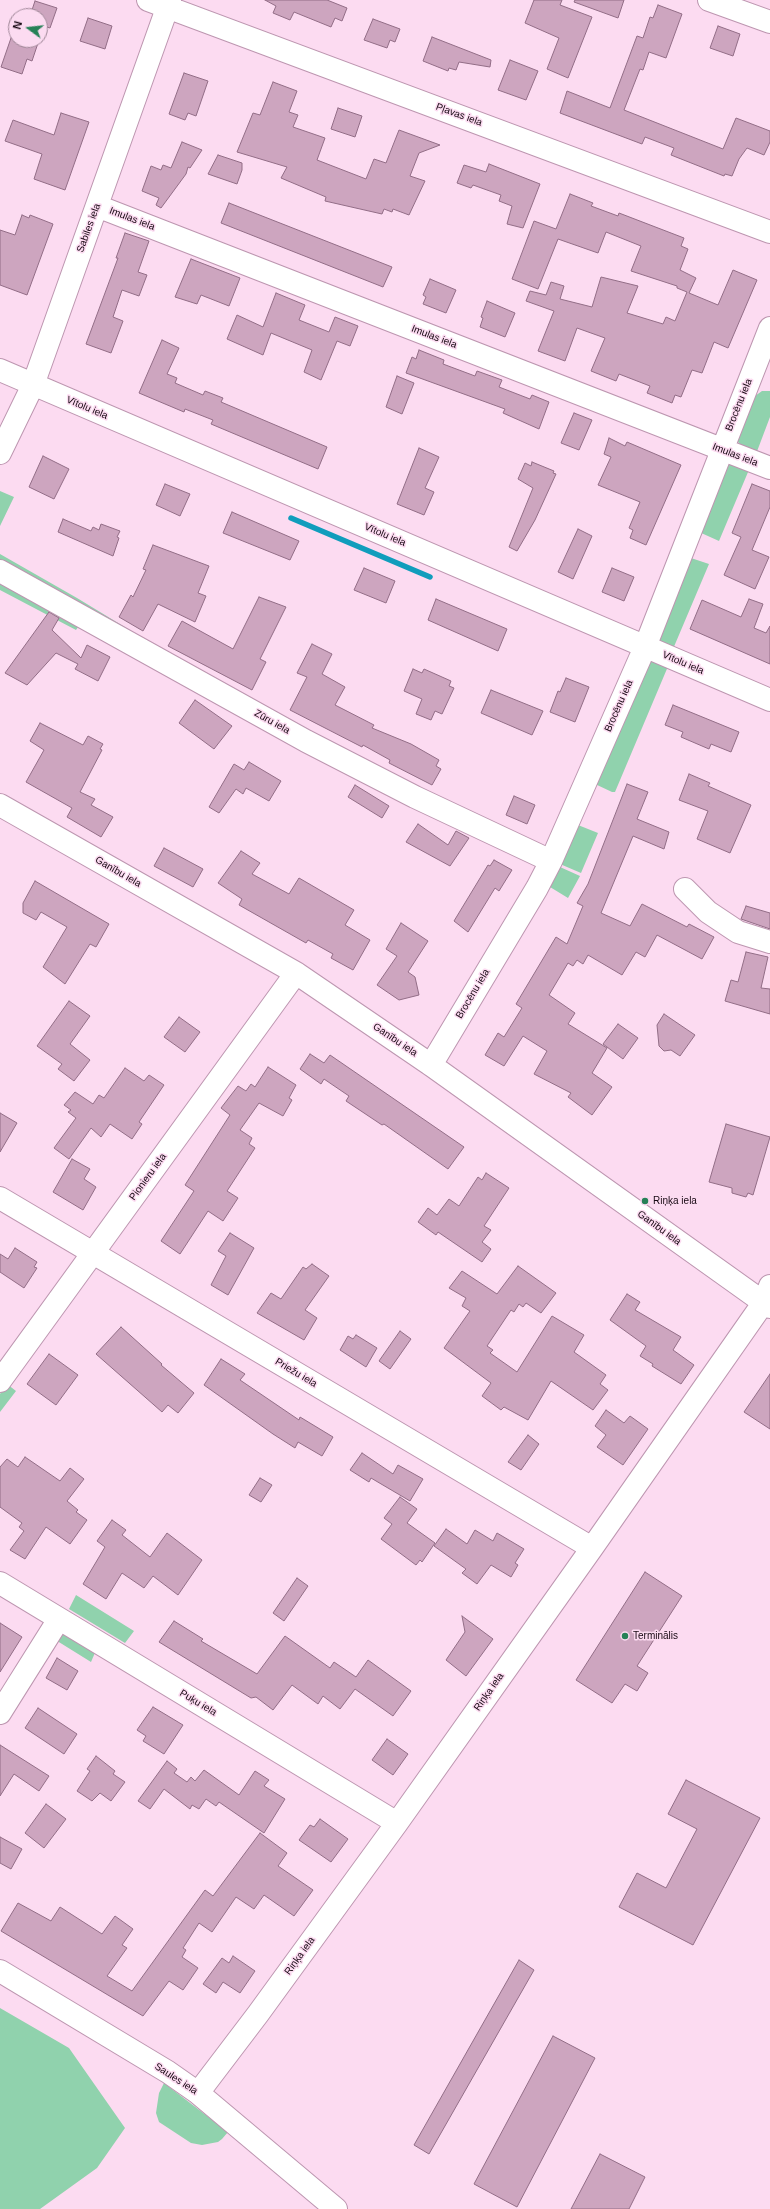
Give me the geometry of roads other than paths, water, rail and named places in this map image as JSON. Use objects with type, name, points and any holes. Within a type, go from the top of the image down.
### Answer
[{"type":"street","points":[[709,0],[770,22]]},
{"type":"street","name":"Sabiles iela","points":[[0,454],[33,385],[97,206],[162,2]]},
{"type":"street","name":"Pļavas iela","points":[[162,2],[770,232]]},
{"type":"street","name":"Imulas iela","points":[[97,206],[770,468]]},
{"type":"street","name":"Brocēnu iela","points":[[431,1065],[537,888],[551,861],[645,646],[721,449],[770,328]]},
{"type":"street","name":"Vītolu iela","points":[[0,370],[770,700]]},
{"type":"street","name":"Zūru iela","points":[[0,571],[306,741],[415,797],[551,861]]},
{"type":"street","name":"Ganību iela","points":[[0,805],[296,973],[768,1298]]},
{"type":"street","points":[[685,889],[708,912],[738,932],[770,942]]},
{"type":"street","name":"Pionieru iela","points":[[0,1381],[296,973]]},
{"type":"street","name":"Priežu iela","points":[[0,1198],[592,1548]]},
{"type":"street","name":"Riņķa iela","points":[[198,2093],[258,2014],[396,1823],[768,1298]]},
{"type":"street","name":"Puķu iela","points":[[0,1583],[396,1823]]},
{"type":"street","points":[[0,1713],[59,1619]]},
{"type":"street","name":"Saules iela","points":[[0,1971],[198,2093],[336,2209]]},
{"type":"waterway","points":[[291,518],[430,577]]},
{"type":"place","name":"Riņķa iela","points":[[645,1201]]},
{"type":"place","name":"Terminālis","points":[[625,1636]]}]
